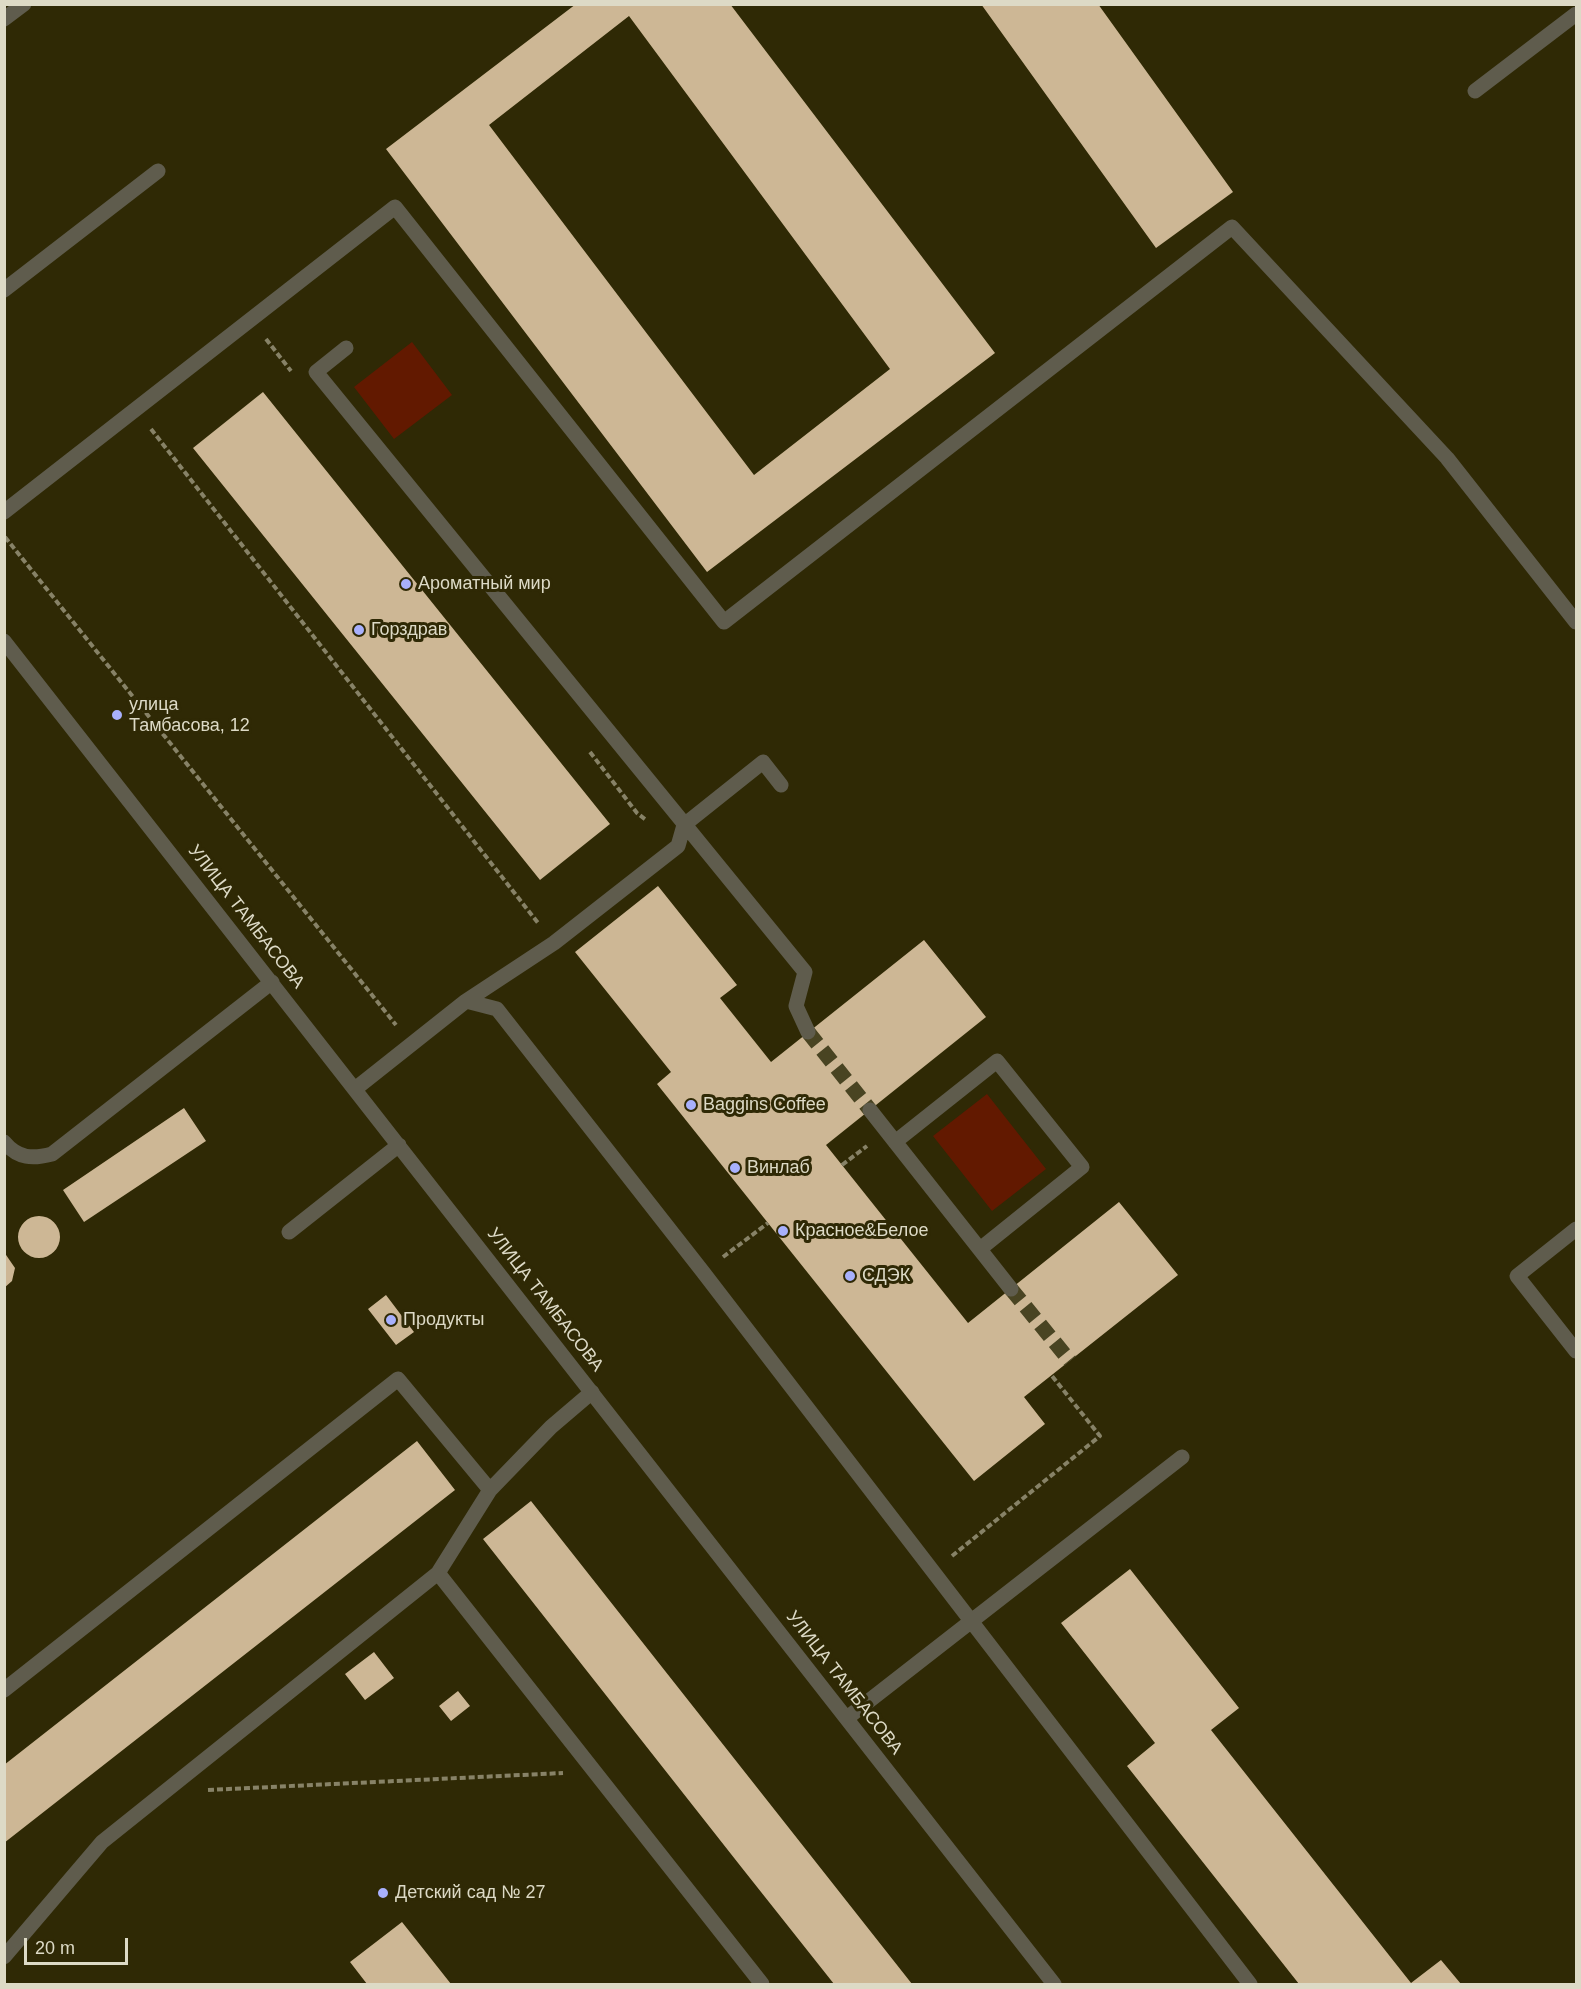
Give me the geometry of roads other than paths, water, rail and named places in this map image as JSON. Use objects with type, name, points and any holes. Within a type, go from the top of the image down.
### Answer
[{"type":"street","points":[[4,19],[24,4]]},
{"type":"street","points":[[1475,91],[1576,14]]},
{"type":"street","points":[[4,290],[158,171]]},
{"type":"street","points":[[4,512],[394,207],[724,622],[1232,227],[1447,458],[1576,622]]},
{"type":"street","points":[[346,348],[316,372],[805,972],[796,1006],[808,1032]]},
{"type":"street","name":"УЛИЦА ТАМБАСОВА","points":[[4,641],[1054,1984]]},
{"type":"street","points":[[356,1089],[466,1001],[554,943],[678,846],[684,825],[764,762],[781,785]]},
{"type":"street","points":[[4,1142],[10,1149],[33,1159],[52,1154],[272,982]]},
{"type":"street","points":[[466,1001],[497,1009],[703,1272],[1250,1984]]},
{"type":"street","points":[[895,1142],[997,1061],[1068,1149],[1082,1167],[980,1249]]},
{"type":"street","points":[[870,1110],[1011,1289]]},
{"type":"street","points":[[289,1232],[399,1145]]},
{"type":"street","points":[[1576,1229],[1517,1276],[1576,1351]]},
{"type":"street","points":[[4,1690],[398,1379],[490,1490]]},
{"type":"street","points":[[4,1957],[102,1842],[438,1573],[490,1490],[551,1426],[592,1392]]},
{"type":"street","points":[[847,1718],[1182,1456]]},
{"type":"street","points":[[438,1573],[762,1984]]},
{"type":"tunnel","points":[[808,1032],[870,1110]]},
{"type":"tunnel","points":[[1011,1289],[1070,1361]]},
{"type":"place","name":"Ароматный мир","points":[[406,584]]},
{"type":"place","name":"Горздрав","points":[[359,630]]},
{"type":"place","name":"улица Тамбасова, 12","points":[[117,715]]},
{"type":"place","name":"Baggins Coffee","points":[[691,1105]]},
{"type":"place","name":"Винлаб","points":[[735,1168]]},
{"type":"place","name":"Красное&Белое","points":[[783,1231]]},
{"type":"place","name":"СДЭК","points":[[850,1276]]},
{"type":"place","name":"Продукты","points":[[391,1320]]},
{"type":"place","name":"Детский сад № 27","points":[[383,1893]]}]
